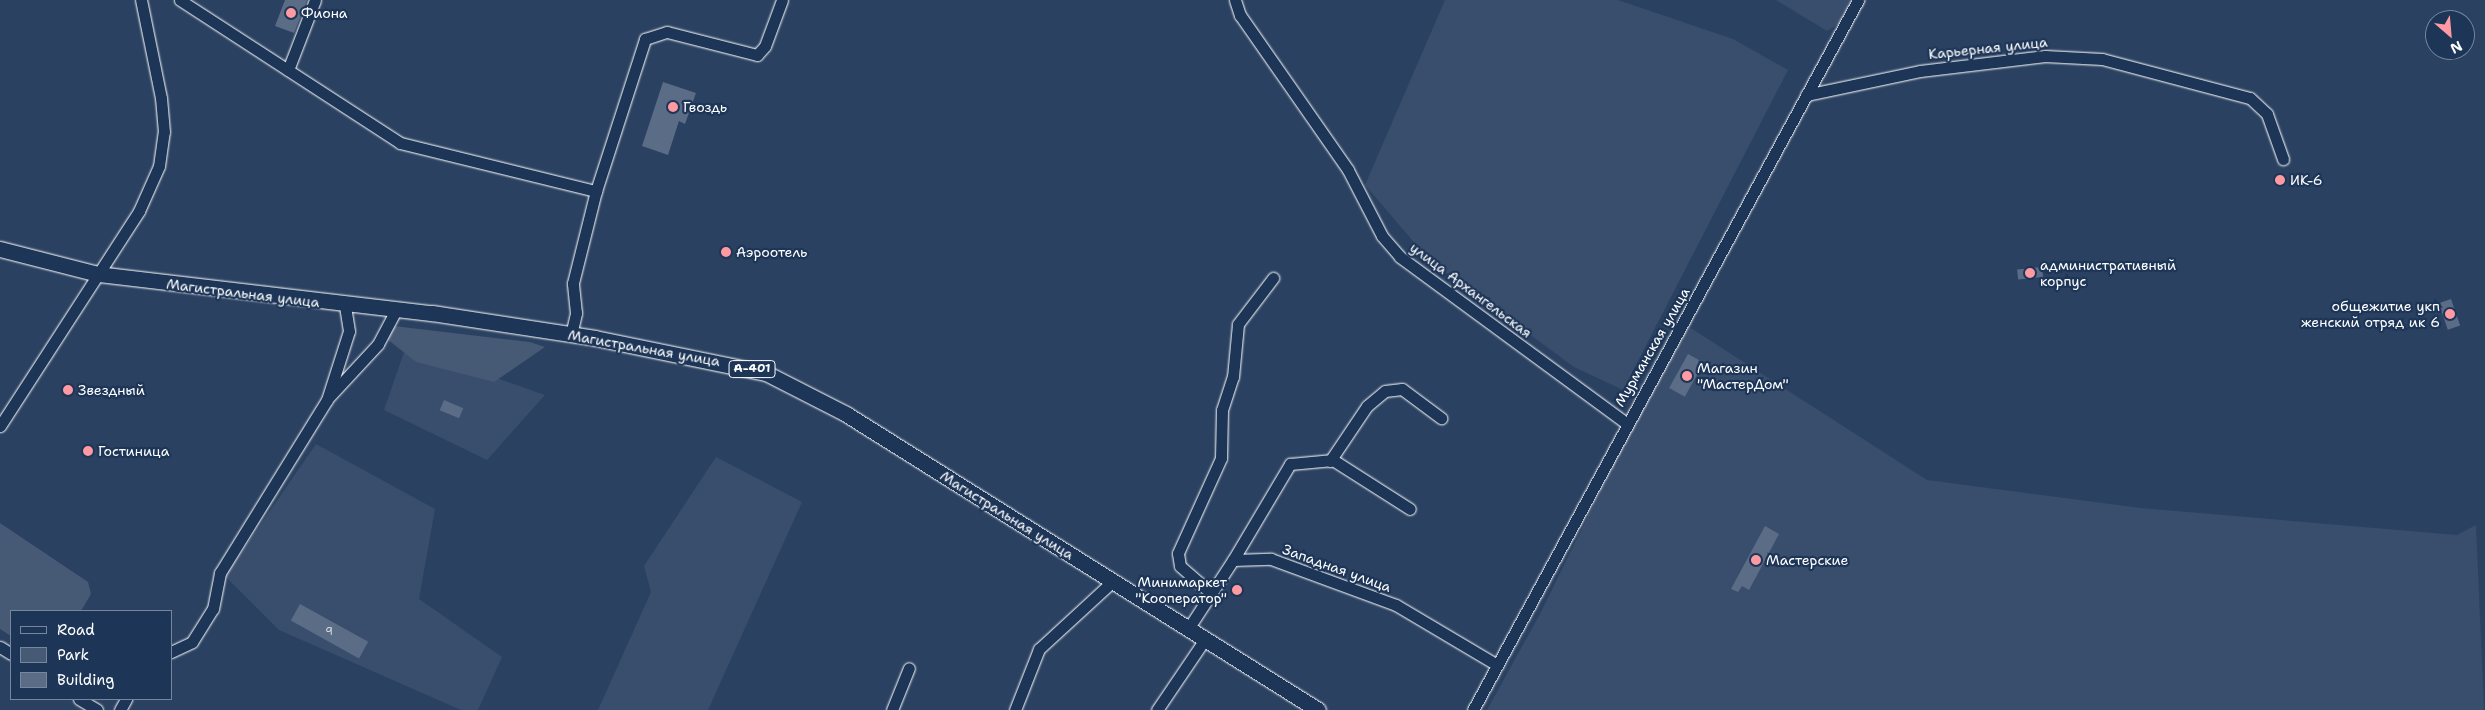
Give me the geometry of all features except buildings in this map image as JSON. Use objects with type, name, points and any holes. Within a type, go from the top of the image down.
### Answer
[{"type":"main road","name":"Магистральная улица","points":[[0,249],[98,274],[396,310],[571,335],[739,364],[799,388],[1113,581],[1318,710]]},
{"type":"street","points":[[0,426],[148,196],[160,158],[164,132],[160,98],[141,0]]},
{"type":"street","points":[[180,0],[400,143],[596,191]]},
{"type":"street","points":[[288,70],[315,0]]},
{"type":"street","points":[[571,335],[576,313],[573,283],[596,191],[645,39],[667,32],[757,55],[765,46],[782,0]]},
{"type":"street","name":"улица Архангельская","points":[[1235,0],[1240,15],[1348,170],[1382,236],[1400,257],[1626,422]]},
{"type":"street","name":"Мурманская улица","points":[[1473,710],[1626,422],[1858,0]]},
{"type":"street","name":"Карьерная улица","points":[[1806,95],[1920,71],[2045,56],[2102,59],[2250,98],[2267,114],[2283,159]]},
{"type":"street","points":[[1211,593],[1180,566],[1178,554],[1221,458],[1222,410],[1234,376],[1238,324],[1273,278]]},
{"type":"street","points":[[327,400],[349,331],[345,305]]},
{"type":"street","points":[[172,652],[192,642],[213,610],[220,573],[327,400],[378,344],[396,310]]},
{"type":"street","points":[[1330,461],[1367,406],[1385,391],[1402,389],[1441,418]]},
{"type":"street","points":[[1188,629],[1233,560],[1284,470],[1290,464],[1330,461],[1358,473],[1410,509]]},
{"type":"street","name":"Западная улица","points":[[1233,560],[1271,559],[1396,605],[1497,664]]},
{"type":"street","points":[[1015,710],[1039,649],[1113,581]]},
{"type":"street","points":[[1157,710],[1205,639]]},
{"type":"street","points":[[892,710],[909,668]]},
{"type":"street","points":[[81,700],[97,710]]},
{"type":"shaded area","points":[[1445,0],[1618,0],[1733,39],[1788,70],[1623,390],[1574,367],[1430,261],[1365,185]]},
{"type":"shaded area","points":[[1776,0],[1853,0],[1839,24],[1827,31]]},
{"type":"shaded area","points":[[1683,323],[1927,480],[2141,508],[2457,535],[2476,525],[2484,710],[1487,710],[1540,614]]},
{"type":"shaded area","points":[[406,346],[545,395],[487,460],[384,410]]},
{"type":"shaded area","points":[[316,444],[435,509],[419,599],[502,657],[478,710],[461,710],[279,630],[225,576]]},
{"type":"shaded area","points":[[716,457],[802,502],[708,710],[598,710],[651,592],[644,566]]},
{"type":"green space","points":[[394,326],[530,342],[545,347],[494,382],[416,362],[387,339]]},
{"type":"green space","points":[[0,523],[88,582],[91,594],[82,610],[10,610],[10,635],[0,629]]},
{"type":"place","name":"Фиона","points":[[291,13]]},
{"type":"place","name":"Гвоздь","points":[[673,107]]},
{"type":"place","name":"ИК-6","points":[[2280,180]]},
{"type":"place","name":"Аэроотель","points":[[726,252]]},
{"type":"place","name":"административный корпус","points":[[2030,273]]},
{"type":"place","name":"общежитие укп женский отряд ик 6","points":[[2450,314]]},
{"type":"place","name":"Магазин \"МастерДом\"","points":[[1687,376]]},
{"type":"place","name":"Звездный","points":[[68,390]]},
{"type":"place","name":"Гостиница","points":[[88,451]]},
{"type":"place","name":"Мастерские","points":[[1756,560]]},
{"type":"place","name":"Минимаркет \"Кооператор\"","points":[[1237,590]]}]
